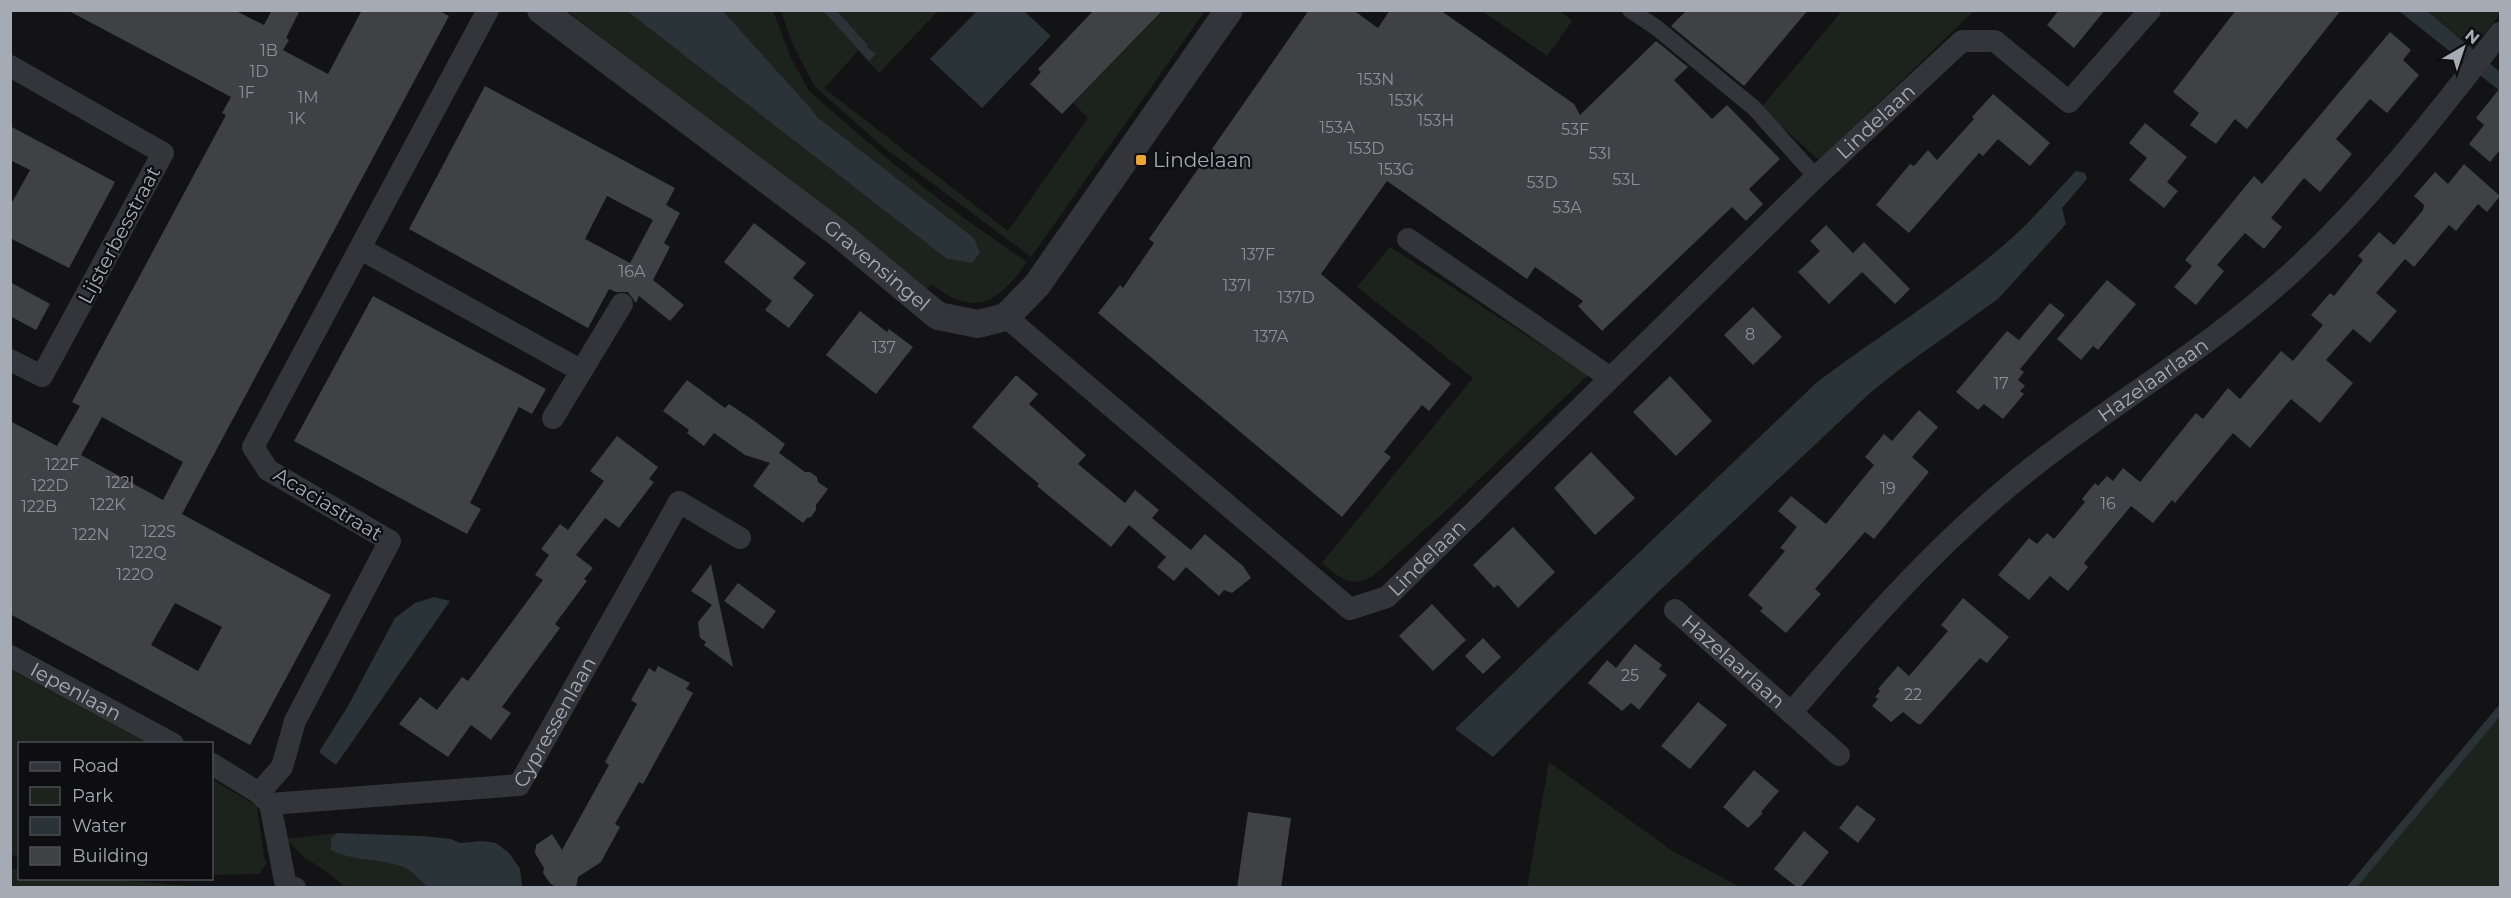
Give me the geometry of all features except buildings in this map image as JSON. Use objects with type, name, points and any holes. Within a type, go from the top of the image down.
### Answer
[{"type":"street","name":"Acaciastraat","points":[[265,798],[282,767],[295,721],[390,541],[268,470],[253,447],[488,10]]},
{"type":"street","name":"Gravensingel","points":[[541,10],[837,233],[938,316],[978,324],[1006,316],[1037,285],[1229,10]]},
{"type":"street","points":[[1630,10],[1657,28],[1754,108],[1816,177]]},
{"type":"street","name":"Lindelaan","points":[[1006,316],[1350,609],[1387,597],[1609,377],[1816,177],[1962,41],[1995,41],[2069,102],[2150,10]]},
{"type":"street","name":"Hazelaarlaan","points":[[1791,713],[1881,610],[1976,515],[2032,467],[2085,427],[2155,380],[2287,277],[2350,217],[2436,117],[2500,33]]},
{"type":"street","name":"Lijsterbesstraat","points":[[10,66],[163,153],[42,376],[10,360]]},
{"type":"street","points":[[1408,239],[1609,377]]},
{"type":"street","points":[[361,249],[580,370]]},
{"type":"street","points":[[553,418],[622,304]]},
{"type":"street","name":"Cypressenlaan","points":[[265,798],[519,785],[679,502],[740,538]]},
{"type":"street","name":"Hazelaarlaan","points":[[1675,610],[1839,755]]},
{"type":"street","name":"Iepenlaan","points":[[10,656],[169,742]]},
{"type":"street","points":[[213,765],[265,798],[286,886],[295,888]]},
{"type":"green space","points":[[2500,10],[2500,14],[2472,50],[2427,11]]},
{"type":"green space","points":[[567,11],[627,11],[947,259],[972,263],[974,238],[816,117],[723,11],[773,11],[791,58],[809,91],[885,157],[958,214],[1027,262],[1006,287],[996,296],[985,301],[973,303],[961,301],[931,284],[926,290],[921,283]]},
{"type":"green space","points":[[781,11],[823,11],[869,61],[868,45],[837,11],[938,11],[879,73],[858,51],[824,88],[1008,231],[1088,118],[1073,103],[1163,11],[1205,11],[1031,257],[882,146],[815,87],[793,45]]},
{"type":"green space","points":[[1482,11],[1560,11],[1572,21],[1547,56]]},
{"type":"green space","points":[[1842,11],[1974,11],[1819,160],[1761,108]]},
{"type":"green space","points":[[1390,247],[1588,375],[1450,507],[1374,575],[1352,582],[1341,578],[1322,563],[1473,378],[1357,287]]},
{"type":"green space","points":[[10,669],[145,742],[18,742],[18,857],[10,854]]},
{"type":"green space","points":[[2500,709],[2500,887],[2352,887]]},
{"type":"green space","points":[[1549,762],[1671,850],[1740,887],[1527,887]]},
{"type":"green space","points":[[213,780],[257,806],[267,863],[259,874],[213,875]]},
{"type":"green space","points":[[337,833],[331,838],[409,870],[427,887],[357,888],[343,885],[305,858],[286,839]]},
{"type":"green space","points":[[11,869],[18,870],[18,880],[120,880],[202,887],[11,887]]},
{"type":"water","points":[[978,10],[1024,11],[1051,36],[982,108],[930,59]]},
{"type":"water","points":[[627,11],[723,11],[817,117],[974,238],[980,253],[972,263],[947,259]]},
{"type":"water","points":[[823,11],[837,11],[868,45],[867,47],[876,54],[869,61]]},
{"type":"water","points":[[2399,11],[2427,11],[2500,72],[2500,91]]},
{"type":"water","points":[[2076,171],[2085,173],[2087,179],[2062,208],[2066,224],[1998,299],[1870,393],[1657,593],[1493,757],[1455,729],[1816,383],[1982,263],[2024,227]]},
{"type":"water","points":[[434,597],[450,601],[336,765],[319,752],[348,706],[395,618],[415,603]]},
{"type":"water","points":[[337,833],[422,836],[451,839],[460,843],[483,841],[496,843],[509,853],[520,869],[522,887],[427,887],[410,871],[402,867],[351,857],[331,850],[331,838]]},
{"type":"waterway","points":[[2351,888],[2500,710]]},
{"type":"place","name":"Lindelaan","points":[[1141,160]]}]
